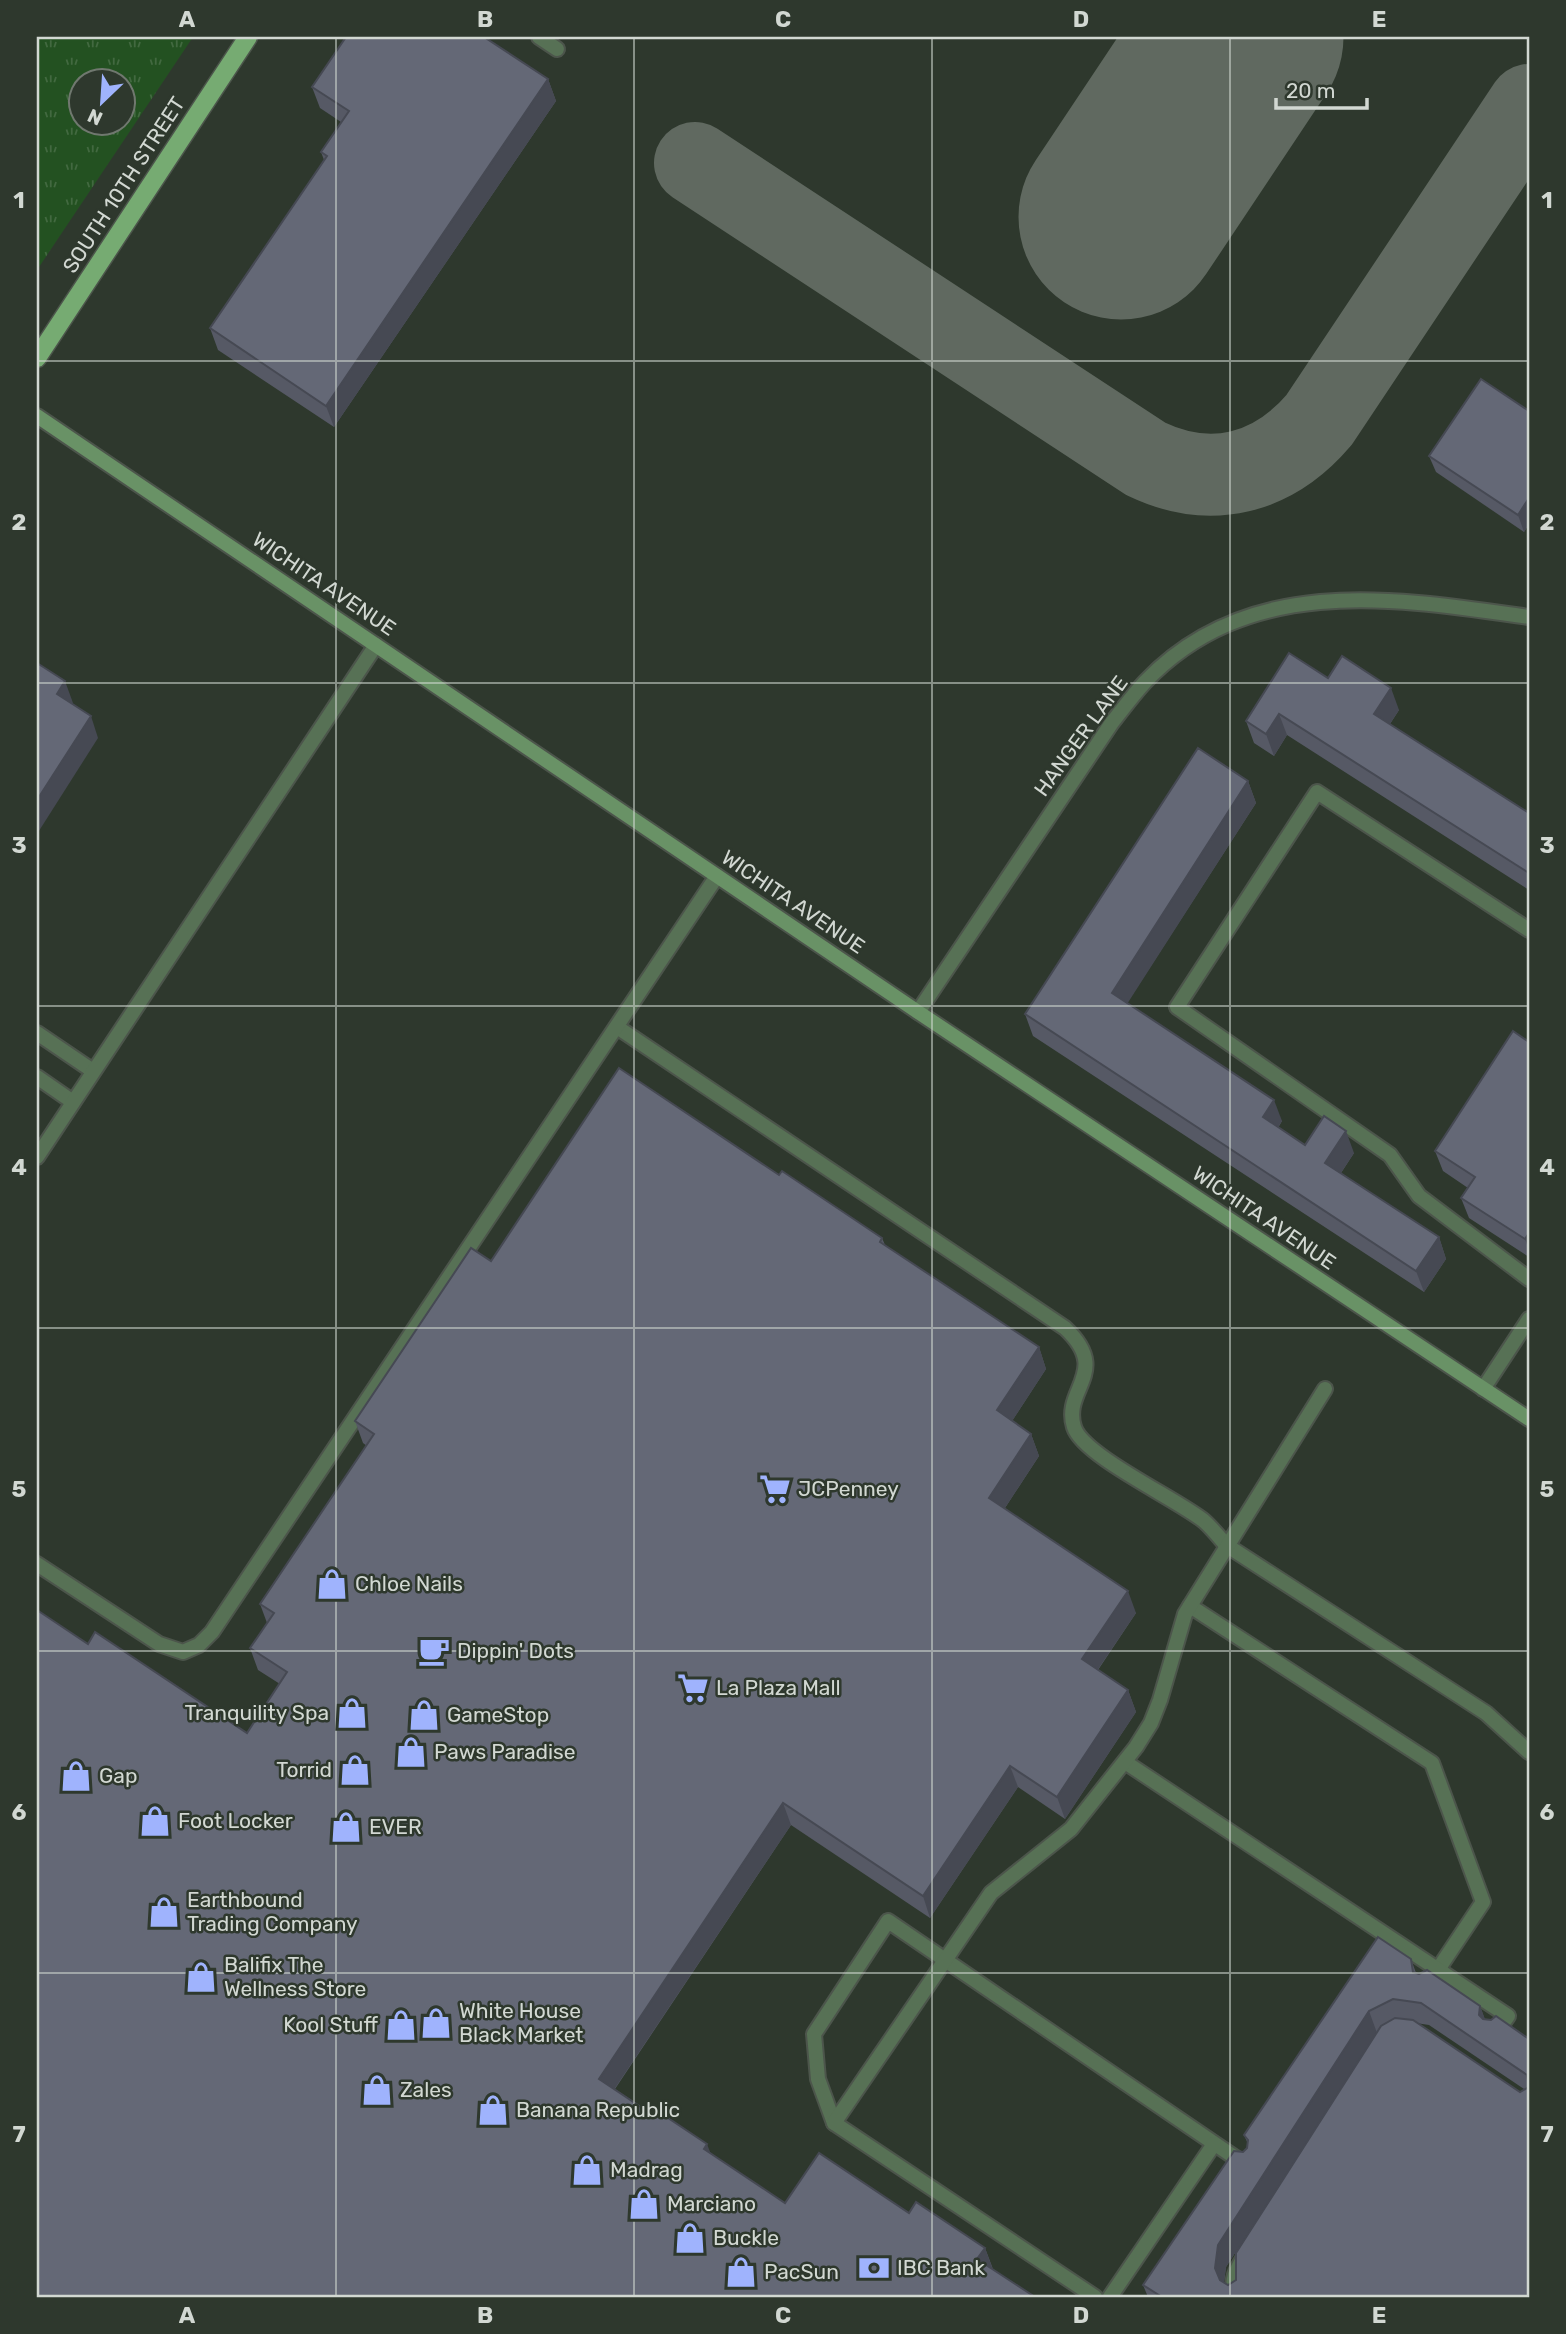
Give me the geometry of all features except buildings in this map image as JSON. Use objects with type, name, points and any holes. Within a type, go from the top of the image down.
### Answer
[{"type":"main road","name":"SOUTH 10TH STREET","points":[[37,358],[248,37]]},
{"type":"main road","name":"WICHITA AVENUE","points":[[37,416],[918,1012],[1529,1419]]},
{"type":"street","points":[[538,37],[557,49]]},
{"type":"street","name":"HANGER LANE","points":[[918,1012],[1111,724],[1146,681],[1200,639],[1267,609],[1334,599],[1410,600],[1529,617]]},
{"type":"street","points":[[37,1157],[376,645]]},
{"type":"street","points":[[1529,930],[1317,792],[1177,1007],[1390,1155],[1419,1196],[1529,1279]]},
{"type":"street","points":[[37,1564],[159,1644],[183,1652],[199,1645],[212,1632],[717,876]]},
{"type":"street","points":[[617,1027],[1065,1328],[1077,1339],[1086,1367],[1073,1414],[1079,1437],[1089,1447],[1203,1521],[1226,1545],[1486,1713],[1529,1752]]},
{"type":"street","points":[[37,1033],[93,1071]]},
{"type":"street","points":[[37,1077],[74,1102]]},
{"type":"street","points":[[1483,1389],[1529,1319]]},
{"type":"street","points":[[834,2123],[943,1959],[991,1893],[1072,1829],[1125,1762],[1151,1723],[1176,1637],[1190,1606],[1325,1389]]},
{"type":"street","points":[[1190,1606],[1432,1763],[1483,1902],[1427,1986]]},
{"type":"street","points":[[1125,1762],[1508,2016],[1496,2033]]},
{"type":"street","points":[[1096,2297],[834,2123],[818,2079],[814,2034],[888,1921],[1247,2165]]},
{"type":"street","points":[[1110,2297],[1214,2144]]},
{"type":"street","points":[[1236,2297],[1233,2290],[1234,2272],[1256,2237]]},
{"type":"green space","points":[[37,37],[193,37],[136,122],[136,66],[66,66],[66,136],[127,136],[37,270]]},
{"type":"taxiway","points":[[695,163],[1146,459],[1194,474],[1217,475],[1261,464],[1282,453],[1319,420],[1529,105]]},
{"type":"runway","points":[[1121,217],[1241,37]]},
{"type":"place","name":"JCPenney","points":[[775,1489]]},
{"type":"place","name":"Chloe Nails","points":[[332,1584]]},
{"type":"place","name":"Dippin' Dots","points":[[434,1651]]},
{"type":"place","name":"La Plaza Mall","points":[[693,1688]]},
{"type":"place","name":"Tranquility Spa","points":[[352,1713]]},
{"type":"place","name":"GameStop","points":[[424,1715]]},
{"type":"place","name":"Paws Paradise","points":[[411,1752]]},
{"type":"place","name":"Torrid","points":[[355,1770]]},
{"type":"place","name":"Gap","points":[[76,1776]]},
{"type":"place","name":"Foot Locker","points":[[155,1821]]},
{"type":"place","name":"EVER","points":[[346,1827]]},
{"type":"place","name":"Earthbound Trading Company","points":[[164,1912]]},
{"type":"place","name":"Balifix The Wellness Store","points":[[201,1977]]},
{"type":"place","name":"White House Black Market","points":[[436,2023]]},
{"type":"place","name":"Kool Stuff","points":[[401,2025]]},
{"type":"place","name":"Zales","points":[[377,2090]]},
{"type":"place","name":"Banana Republic","points":[[493,2110]]},
{"type":"place","name":"Madrag","points":[[587,2170]]},
{"type":"place","name":"Marciano","points":[[644,2204]]},
{"type":"place","name":"Buckle","points":[[690,2238]]},
{"type":"place","name":"IBC Bank","points":[[874,2268]]},
{"type":"place","name":"PacSun","points":[[741,2272]]}]
